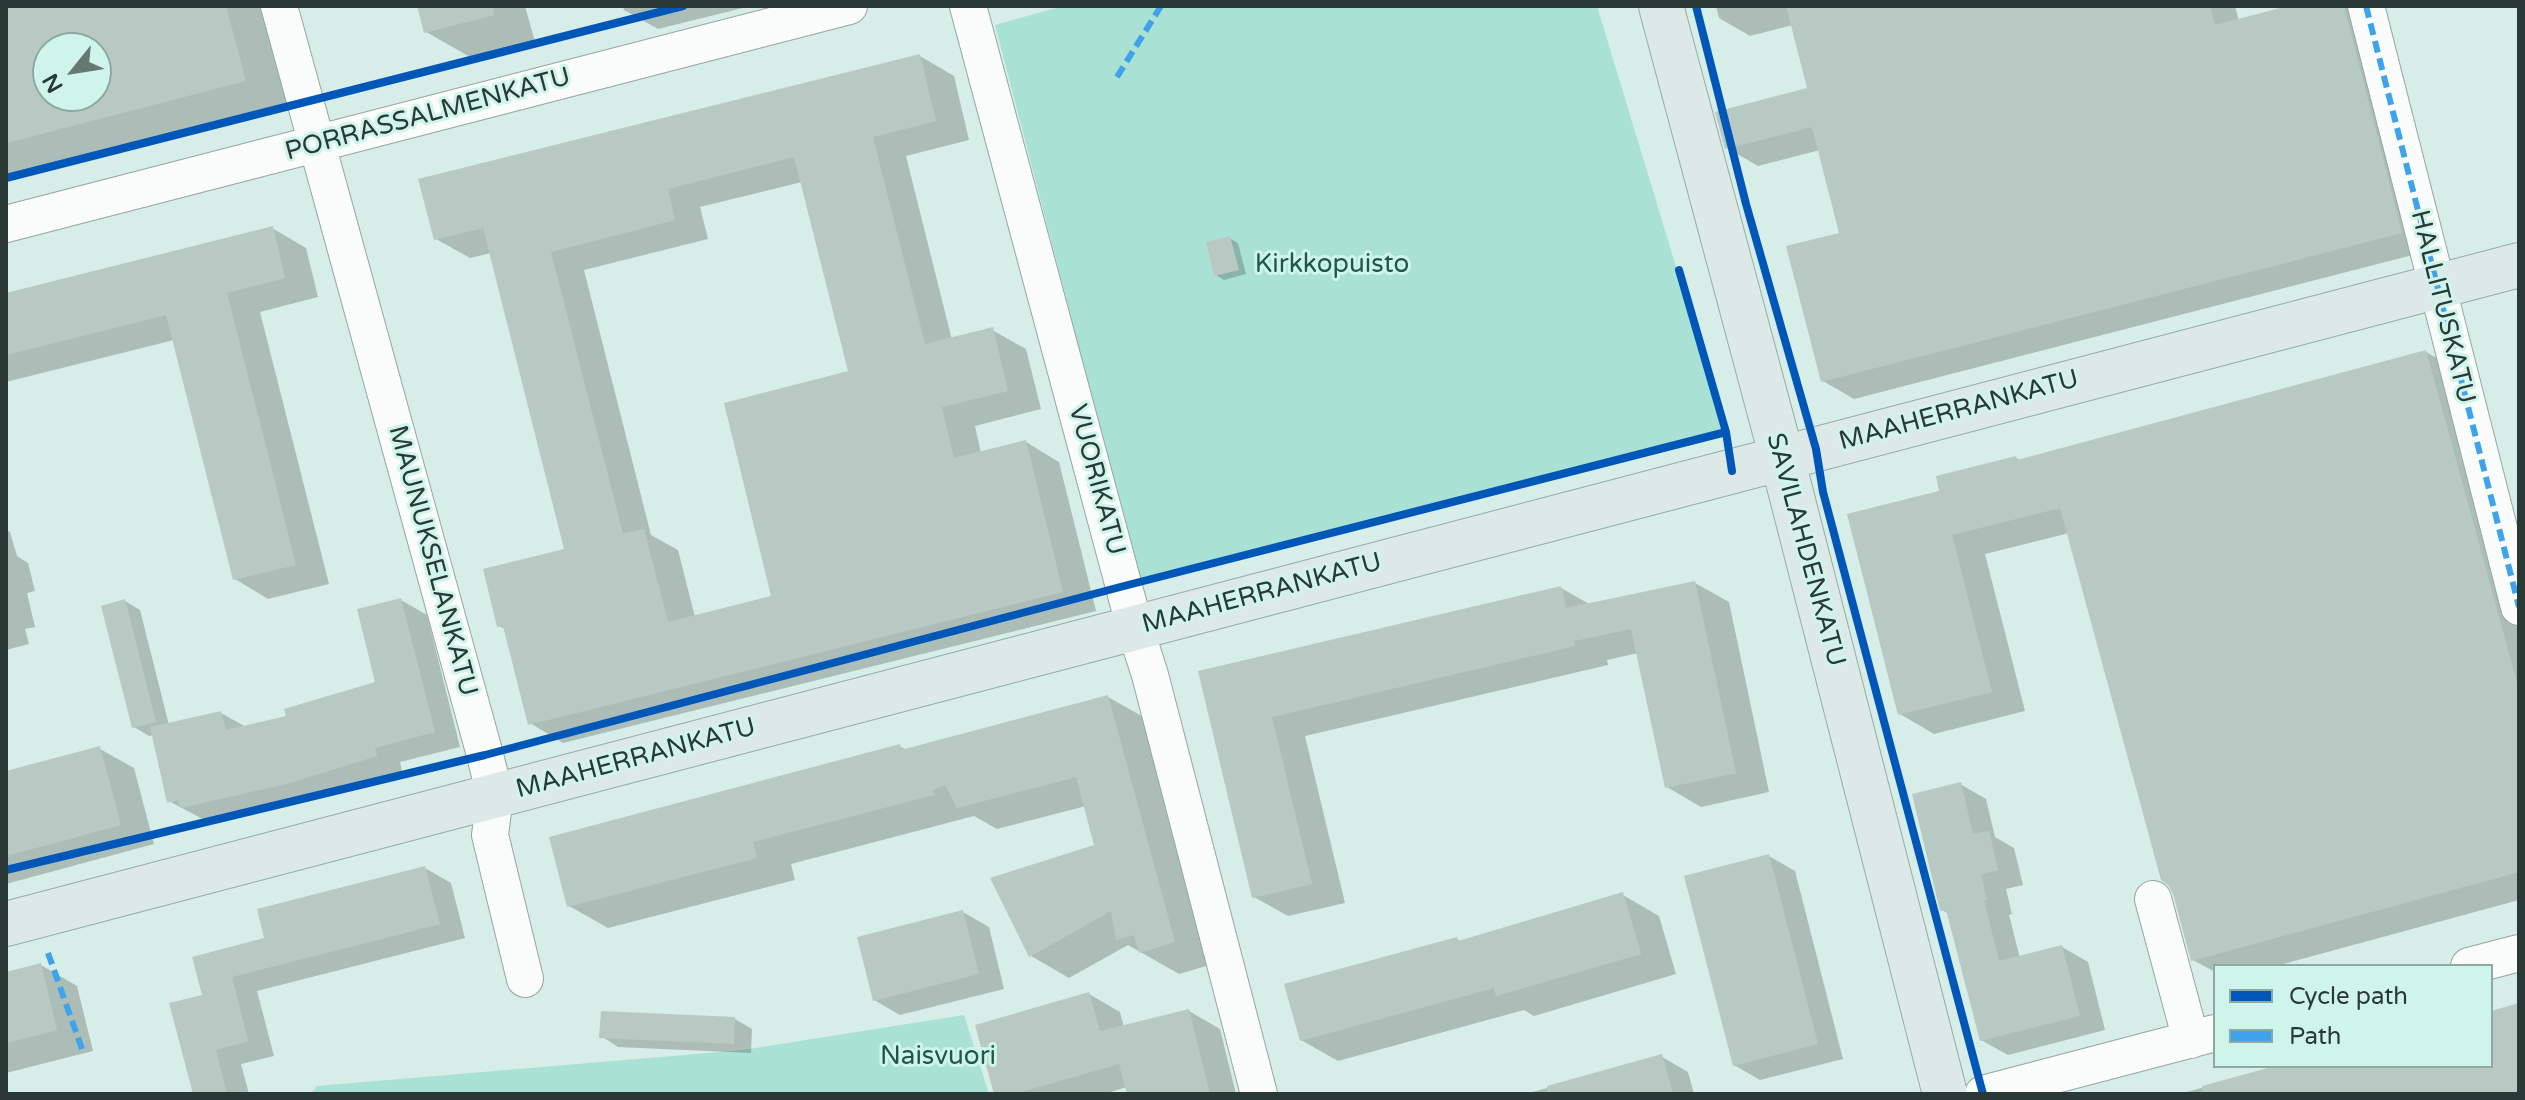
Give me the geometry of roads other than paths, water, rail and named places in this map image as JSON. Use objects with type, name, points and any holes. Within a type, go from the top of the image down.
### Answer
[{"type":"main road","name":"SAVILAHDENKATU","points":[[1661,6],[1782,458],[1945,1094]]},
{"type":"main road","name":"MAAHERRANKATU","points":[[6,924],[2519,265]]},
{"type":"street","name":"MAUNUKSELANKATU","points":[[279,6],[495,796],[490,835],[525,979]]},
{"type":"street","name":"PORRASSALMENKATU","points":[[6,224],[849,6]]},
{"type":"street","name":"VUORIKATU","points":[[968,6],[1150,675],[1259,1094]]},
{"type":"street","name":"HALLITUSKATU","points":[[2366,6],[2519,607]]},
{"type":"street","points":[[1983,1094],[2203,1036],[2153,899]]},
{"type":"street","points":[[2477,964],[2519,953]]},
{"type":"park label","name":"Kirkkopuisto","points":[[1332,265]]},
{"type":"park label","name":"Naisvuori","points":[[938,1057]]}]
